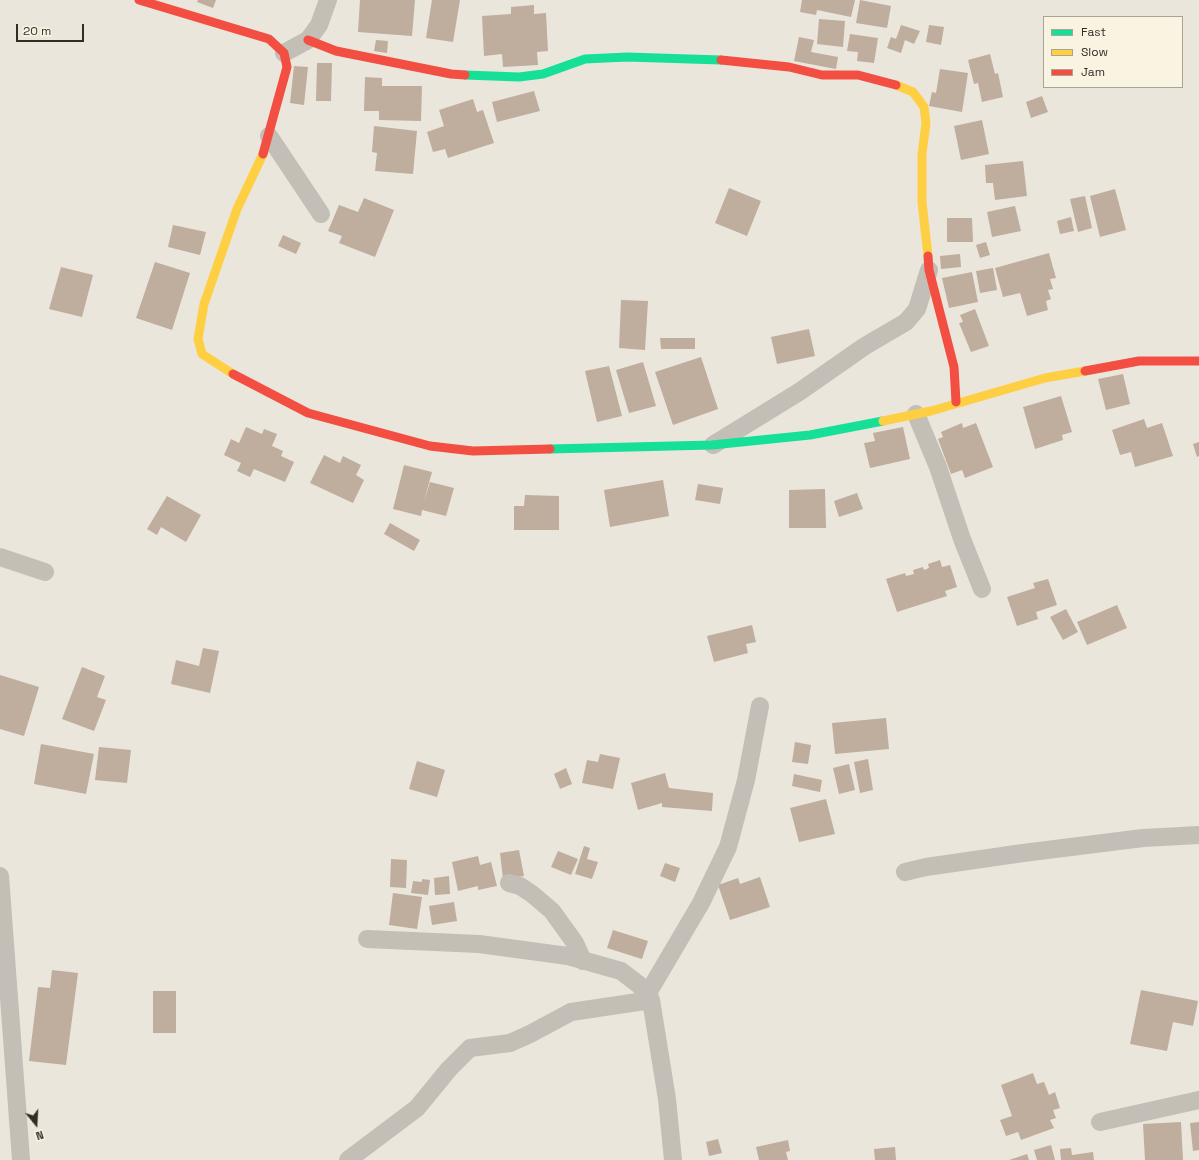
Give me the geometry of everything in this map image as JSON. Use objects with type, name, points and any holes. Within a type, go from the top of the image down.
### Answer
[{"type":"street","points":[[139,0],[269,39],[284,53],[287,67],[270,136],[261,160],[237,209],[204,304],[198,339],[202,354],[222,368],[308,413],[430,446],[473,451],[712,445],[810,435],[916,414],[1045,378],[1139,361],[1199,361]]},
{"type":"street","points":[[284,53],[308,40],[319,25],[328,0]]},
{"type":"street","points":[[308,40],[336,51],[451,74],[519,77],[542,74],[586,59],[662,58],[735,60],[789,67],[822,75],[858,75],[896,84],[913,92],[924,107],[926,123],[922,154],[922,202],[930,270],[954,367],[956,402]]},
{"type":"street","points":[[270,136],[321,214]]},
{"type":"street","points":[[712,445],[799,392],[865,346],[906,322],[917,309],[930,270]]},
{"type":"street","points":[[916,414],[938,467],[962,539],[982,589]]},
{"type":"street","points":[[0,557],[45,572]]},
{"type":"street","points":[[348,1160],[417,1108],[449,1069],[470,1048],[510,1043],[571,1012],[649,996],[701,903],[728,847],[746,780],[760,706]]},
{"type":"street","points":[[905,872],[926,867],[1023,853],[1136,839],[1199,835]]},
{"type":"street","points":[[0,876],[21,1160]]},
{"type":"street","points":[[509,883],[520,886],[552,911],[575,943],[583,961]]},
{"type":"street","points":[[367,939],[428,940],[479,944],[568,956],[621,971],[649,996],[667,1099],[673,1160]]},
{"type":"street","points":[[1100,1122],[1199,1100]]},
{"type":"building","points":[[198,0],[216,0],[213,8],[197,2]]},
{"type":"building","points":[[360,0],[415,0],[412,36],[358,32]]},
{"type":"building","points":[[432,0],[460,0],[453,42],[426,38]]},
{"type":"building","points":[[802,0],[855,0],[851,17],[817,10],[816,15],[800,12]]},
{"type":"building","points":[[860,0],[891,6],[887,28],[856,23]]},
{"type":"building","points":[[534,5],[534,14],[546,13],[548,51],[537,52],[538,65],[503,67],[502,54],[484,56],[482,16],[511,14],[511,7]]},
{"type":"building","points":[[819,19],[845,21],[843,47],[817,44]]},
{"type":"building","points":[[901,25],[920,31],[914,44],[905,40],[901,53],[887,48],[891,37],[896,39]]},
{"type":"building","points":[[929,25],[944,27],[941,45],[926,42]]},
{"type":"building","points":[[850,34],[878,38],[874,63],[857,61],[858,52],[847,51]]},
{"type":"building","points":[[799,37],[814,40],[811,52],[838,57],[836,69],[794,61]]},
{"type":"building","points":[[376,40],[388,41],[387,53],[374,51]]},
{"type":"building","points":[[990,54],[995,74],[998,73],[1003,97],[982,102],[978,83],[974,84],[968,60]]},
{"type":"building","points":[[317,63],[332,63],[331,101],[316,101]]},
{"type":"building","points":[[294,66],[308,67],[304,105],[290,103]]},
{"type":"building","points":[[940,69],[968,73],[962,112],[929,106],[932,92],[936,93]]},
{"type":"building","points":[[365,77],[382,78],[382,86],[422,86],[421,121],[379,120],[379,111],[364,111]]},
{"type":"building","points":[[534,91],[540,111],[497,122],[492,102]]},
{"type":"building","points":[[1042,96],[1048,112],[1031,118],[1026,102]]},
{"type":"building","points":[[473,99],[477,112],[483,110],[494,143],[448,158],[445,149],[433,152],[427,132],[444,126],[439,110]]},
{"type":"building","points":[[982,120],[989,154],[961,160],[954,126]]},
{"type":"building","points":[[374,126],[417,131],[413,174],[375,171],[377,153],[372,152]]},
{"type":"building","points":[[1023,161],[1027,196],[995,200],[993,183],[986,183],[985,165]]},
{"type":"building","points":[[729,188],[761,201],[747,236],[715,223]]},
{"type":"building","points":[[1115,189],[1126,230],[1100,237],[1090,196]]},
{"type":"building","points":[[1085,196],[1092,228],[1078,232],[1070,199]]},
{"type":"building","points":[[364,198],[394,210],[375,257],[339,243],[342,236],[328,231],[339,205],[358,212]]},
{"type":"building","points":[[1015,206],[1021,231],[992,237],[987,212]]},
{"type":"building","points":[[1071,217],[1074,231],[1060,234],[1057,221]]},
{"type":"building","points":[[947,218],[972,218],[973,242],[947,242]]},
{"type":"building","points":[[173,225],[206,232],[200,255],[168,247]]},
{"type":"building","points":[[283,235],[301,243],[296,254],[278,246]]},
{"type":"building","points":[[986,242],[990,255],[980,258],[976,245]]},
{"type":"building","points":[[1049,253],[1056,278],[1050,279],[1053,289],[1048,290],[1051,299],[1046,301],[1048,310],[1027,316],[1020,293],[1003,297],[995,268]]},
{"type":"building","points":[[960,254],[961,267],[941,269],[940,256]]},
{"type":"building","points":[[155,262],[190,273],[172,330],[136,318]]},
{"type":"building","points":[[61,267],[93,275],[82,317],[49,309]]},
{"type":"building","points":[[993,268],[997,290],[980,293],[976,271]]},
{"type":"building","points":[[972,272],[978,302],[949,308],[942,278]]},
{"type":"building","points":[[621,300],[648,301],[645,350],[619,348]]},
{"type":"building","points":[[975,309],[989,346],[971,352],[959,323],[963,322],[960,315]]},
{"type":"building","points":[[809,329],[815,356],[777,364],[771,337]]},
{"type":"building","points":[[660,338],[695,338],[695,349],[661,349]]},
{"type":"building","points":[[701,357],[718,409],[673,425],[655,372]]},
{"type":"building","points":[[643,362],[656,406],[629,413],[616,370]]},
{"type":"building","points":[[609,366],[622,416],[597,422],[585,371]]},
{"type":"building","points":[[1123,374],[1130,404],[1106,410],[1098,379]]},
{"type":"building","points":[[1061,396],[1072,432],[1062,435],[1063,440],[1035,449],[1023,407]]},
{"type":"building","points":[[1144,419],[1147,428],[1162,423],[1173,456],[1135,467],[1131,452],[1120,455],[1112,430]]},
{"type":"building","points":[[962,423],[963,428],[976,423],[993,467],[965,478],[962,470],[951,474],[938,439],[943,437],[941,432]]},
{"type":"building","points":[[246,427],[262,434],[264,429],[277,434],[272,446],[283,451],[281,456],[294,462],[285,482],[254,469],[250,477],[237,471],[241,463],[224,455],[231,439],[239,443]]},
{"type":"building","points":[[903,427],[910,459],[870,468],[864,443],[875,441],[873,433]]},
{"type":"building","points":[[1199,442],[1199,456],[1197,457],[1193,444]]},
{"type":"building","points":[[324,455],[340,463],[343,456],[361,465],[356,475],[364,480],[353,503],[310,483]]},
{"type":"building","points":[[404,465],[432,472],[423,505],[430,482],[454,488],[446,516],[422,510],[421,516],[393,509]]},
{"type":"building","points":[[663,480],[669,516],[610,527],[604,490]]},
{"type":"building","points":[[698,484],[723,488],[720,504],[695,500]]},
{"type":"building","points":[[825,489],[826,528],[789,528],[789,490]]},
{"type":"building","points":[[857,493],[863,509],[839,517],[834,501]]},
{"type":"building","points":[[525,495],[559,496],[559,530],[514,530],[514,506],[524,506]]},
{"type":"building","points":[[167,496],[201,515],[186,542],[161,527],[157,535],[147,529]]},
{"type":"building","points":[[390,523],[420,540],[414,551],[384,534]]},
{"type":"building","points":[[940,560],[942,567],[950,565],[957,587],[945,591],[947,596],[897,612],[886,579],[905,573],[906,576],[914,574],[913,570],[923,567],[924,570],[929,568],[928,564]]},
{"type":"building","points":[[1048,579],[1057,605],[1036,612],[1038,619],[1017,626],[1007,597],[1035,588],[1033,583]]},
{"type":"building","points":[[1117,605],[1127,628],[1087,645],[1077,622]]},
{"type":"building","points":[[1066,609],[1078,632],[1063,640],[1050,617]]},
{"type":"building","points":[[752,625],[756,642],[746,644],[748,653],[714,662],[707,636]]},
{"type":"building","points":[[203,648],[219,651],[210,693],[171,684],[176,660],[199,666]]},
{"type":"building","points":[[82,667],[105,676],[97,697],[106,700],[94,731],[62,719]]},
{"type":"building","points":[[0,675],[39,687],[24,736],[0,729]]},
{"type":"building","points":[[886,718],[889,749],[835,754],[832,723]]},
{"type":"building","points":[[795,742],[811,745],[808,764],[792,762]]},
{"type":"building","points":[[41,744],[94,754],[86,794],[34,784]]},
{"type":"building","points":[[99,747],[131,750],[127,783],[95,780]]},
{"type":"building","points":[[600,754],[620,758],[613,789],[582,783],[587,760],[598,762]]},
{"type":"building","points":[[868,759],[873,790],[860,793],[854,762]]},
{"type":"building","points":[[417,761],[445,770],[437,797],[409,789]]},
{"type":"building","points":[[849,764],[855,790],[839,794],[833,768]]},
{"type":"building","points":[[566,768],[572,784],[560,789],[554,774]]},
{"type":"building","points":[[665,773],[669,788],[713,793],[712,811],[662,807],[662,803],[638,810],[631,783]]},
{"type":"building","points":[[794,774],[822,780],[820,792],[792,786]]},
{"type":"building","points":[[826,799],[835,834],[799,842],[790,808]]},
{"type":"building","points":[[584,846],[590,848],[587,859],[598,862],[592,879],[575,874]]},
{"type":"building","points":[[519,850],[524,876],[503,879],[500,853]]},
{"type":"building","points":[[558,851],[578,859],[571,875],[551,867]]},
{"type":"building","points":[[478,856],[480,865],[491,862],[497,886],[478,890],[478,886],[458,891],[452,862]]},
{"type":"building","points":[[391,859],[407,860],[406,888],[390,887]]},
{"type":"building","points":[[665,863],[680,868],[675,882],[660,876]]},
{"type":"building","points":[[449,876],[450,894],[435,895],[434,878]]},
{"type":"building","points":[[760,877],[770,907],[730,920],[718,885],[738,878],[740,884]]},
{"type":"building","points":[[422,879],[430,880],[428,895],[411,893],[413,881],[422,882]]},
{"type":"building","points":[[393,893],[422,897],[417,929],[389,925]]},
{"type":"building","points":[[454,902],[457,921],[432,925],[429,906]]},
{"type":"building","points":[[613,930],[648,941],[642,959],[607,948]]},
{"type":"building","points":[[52,970],[78,973],[66,1065],[29,1061],[38,987],[50,988]]},
{"type":"building","points":[[1141,990],[1198,1001],[1193,1026],[1173,1022],[1167,1051],[1130,1044]]},
{"type":"building","points":[[153,991],[176,991],[176,1033],[153,1033]]},
{"type":"building","points":[[1033,1073],[1037,1084],[1044,1082],[1049,1095],[1055,1092],[1060,1108],[1053,1110],[1056,1118],[1050,1120],[1054,1128],[1021,1140],[1018,1132],[1006,1136],[1000,1120],[1012,1116],[1001,1085]]},
{"type":"building","points":[[1181,1122],[1183,1160],[1145,1160],[1143,1124]]},
{"type":"building","points":[[1199,1122],[1199,1150],[1193,1151],[1190,1123]]},
{"type":"building","points":[[718,1139],[722,1153],[709,1156],[706,1142]]},
{"type":"building","points":[[788,1140],[790,1151],[786,1152],[788,1160],[759,1160],[756,1147]]},
{"type":"building","points":[[1051,1145],[1055,1160],[1037,1160],[1034,1150]]},
{"type":"building","points":[[895,1147],[896,1160],[875,1160],[874,1149]]},
{"type":"building","points":[[1071,1148],[1072,1155],[1093,1152],[1094,1160],[1061,1160],[1060,1149]]},
{"type":"building","points":[[1027,1154],[1029,1160],[1009,1160]]},
{"type":"traffic: fast","points":[[465,75],[519,77],[543,74],[585,59],[627,57],[721,60]]},
{"type":"traffic: fast","points":[[550,449],[712,445],[810,435],[883,421]]},
{"type":"traffic: slow","points":[[896,85],[913,92],[924,107],[926,123],[922,154],[922,202],[928,256]]},
{"type":"traffic: slow","points":[[233,374],[202,354],[198,339],[204,304],[237,209],[263,154]]},
{"type":"traffic: slow","points":[[883,421],[931,411],[1045,378],[1085,371]]},
{"type":"traffic: jam","points":[[139,0],[269,39],[284,53],[287,67],[263,154]]},
{"type":"traffic: jam","points":[[308,40],[336,51],[451,74],[465,75]]},
{"type":"traffic: jam","points":[[721,60],[789,67],[822,75],[858,75],[896,85]]},
{"type":"traffic: jam","points":[[928,256],[929,270],[954,367],[956,402]]},
{"type":"traffic: jam","points":[[1085,371],[1139,361],[1199,361]]},
{"type":"traffic: jam","points":[[233,374],[308,413],[430,446],[473,451],[550,449]]}]
